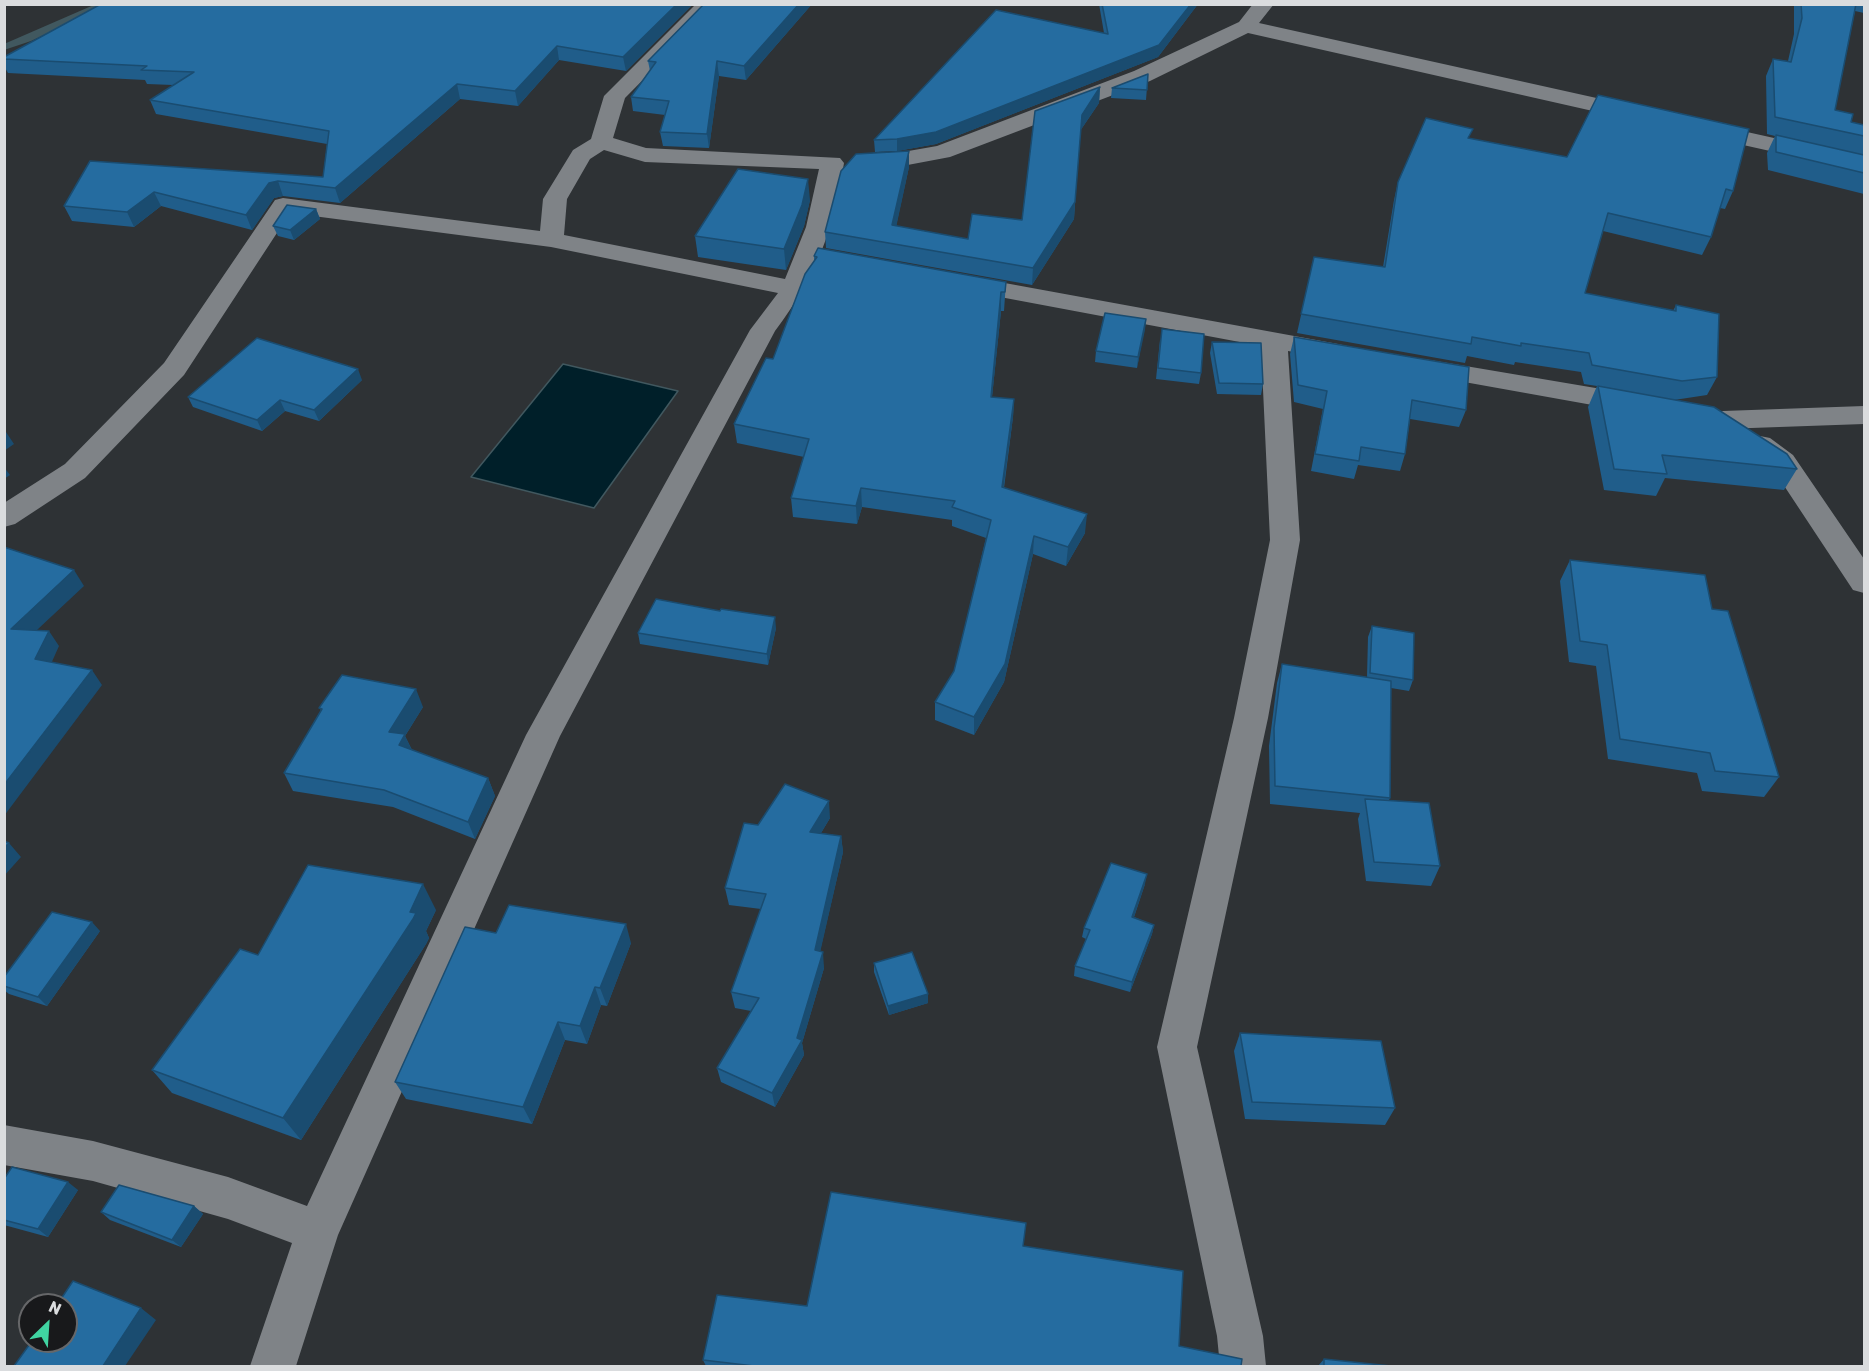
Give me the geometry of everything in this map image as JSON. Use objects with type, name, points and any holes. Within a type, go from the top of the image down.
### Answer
[{"type":"street","points":[[551,240],[555,199],[581,155],[600,142],[615,96],[708,4]]},
{"type":"street","points":[[600,142],[645,155],[832,163],[897,160],[942,152],[1142,76],[1246,26],[1264,4]]},
{"type":"street","points":[[1246,26],[1662,120]]},
{"type":"street","points":[[1684,125],[1864,165]]},
{"type":"street","points":[[273,1366],[318,1231],[543,735],[763,330],[793,288],[820,257],[832,163]]},
{"type":"street","points":[[4,517],[75,471],[174,369],[283,205],[551,240],[793,288]]},
{"type":"street","points":[[936,279],[1366,357]]},
{"type":"street","points":[[1243,1366],[1240,1336],[1177,1047],[1251,718],[1285,540],[1274,341]]},
{"type":"street","points":[[1400,363],[1665,410]]},
{"type":"street","points":[[1862,575],[1783,462],[1712,418],[1864,415]]},
{"type":"street","points":[[4,1145],[93,1161],[228,1198],[318,1231]]},
{"type":"water","points":[[563,364],[678,391],[594,508],[471,477]]},
{"type":"building","points":[[101,4],[677,4],[623,57],[557,46],[515,91],[457,84],[335,188],[278,181],[269,183],[246,215],[154,192],[127,212],[64,206],[90,161],[323,177],[329,131],[150,100],[194,72],[141,70],[147,66],[4,59]]},
{"type":"building","points":[[704,4],[799,4],[744,66],[717,61],[707,134],[660,132],[669,101],[631,97],[656,62],[648,61]]},
{"type":"building","points":[[1102,4],[1191,4],[1159,45],[936,132],[897,139],[874,140],[996,10],[1108,34]]},
{"type":"building","points":[[1801,4],[1856,4],[1835,110],[1853,114],[1851,122],[1864,125],[1864,136],[1775,117],[1773,59],[1791,62],[1802,18]]},
{"type":"building","points":[[1148,74],[1147,90],[1112,88]]},
{"type":"building","points":[[1100,87],[1082,115],[1075,202],[1033,268],[825,232],[841,171],[856,154],[909,151],[892,225],[968,239],[972,214],[1022,220],[1035,111]]},
{"type":"building","points":[[1598,95],[1749,129],[1733,191],[1726,189],[1711,237],[1608,213],[1585,293],[1676,311],[1676,305],[1719,314],[1717,377],[1682,381],[1592,365],[1589,353],[1521,343],[1521,346],[1472,337],[1471,344],[1301,314],[1314,257],[1385,267],[1398,182],[1426,118],[1473,129],[1468,138],[1567,157]]},
{"type":"building","points":[[1776,135],[1864,155],[1864,173],[1776,152]]},
{"type":"building","points":[[738,169],[808,179],[802,205],[784,249],[695,236]]},
{"type":"building","points":[[287,205],[316,209],[290,230],[273,226]]},
{"type":"building","points":[[818,248],[1006,282],[1005,292],[1001,292],[991,397],[1014,399],[1002,487],[1087,514],[1068,547],[1034,536],[1005,664],[974,717],[935,702],[954,671],[991,520],[952,507],[955,501],[861,488],[856,506],[791,498],[809,439],[734,424],[766,358],[773,359],[805,274],[817,257],[814,256]]},
{"type":"building","points":[[1105,313],[1146,319],[1138,357],[1096,351]]},
{"type":"building","points":[[1162,329],[1204,334],[1201,373],[1158,368]]},
{"type":"building","points":[[1294,337],[1469,367],[1466,410],[1412,400],[1405,454],[1361,447],[1359,461],[1315,454],[1327,391],[1298,385]]},
{"type":"building","points":[[257,338],[358,369],[314,410],[280,400],[257,420],[188,397]]},
{"type":"building","points":[[1212,342],[1261,343],[1263,384],[1219,383]]},
{"type":"building","points":[[1598,386],[1714,407],[1787,454],[1797,469],[1662,455],[1667,474],[1614,469]]},
{"type":"building","points":[[4,547],[74,570],[11,629],[49,631],[35,659],[92,670],[4,785]]},
{"type":"building","points":[[1570,560],[1705,575],[1712,609],[1728,611],[1779,777],[1715,771],[1710,753],[1620,739],[1607,645],[1580,641]]},
{"type":"building","points":[[656,599],[720,611],[721,609],[775,617],[767,654],[638,633]]},
{"type":"building","points":[[1372,626],[1414,633],[1413,680],[1370,673]]},
{"type":"building","points":[[1282,664],[1391,681],[1390,798],[1275,786],[1274,728]]},
{"type":"building","points":[[342,675],[416,689],[389,732],[405,734],[399,745],[488,778],[468,822],[384,790],[284,773],[322,709],[319,708]]},
{"type":"building","points":[[785,784],[829,801],[810,832],[841,836],[815,950],[823,952],[797,1038],[802,1040],[772,1093],[717,1068],[759,998],[731,992],[766,894],[725,888],[744,823],[758,825]]},
{"type":"building","points":[[1365,799],[1429,803],[1440,866],[1374,862]]},
{"type":"building","points":[[1111,863],[1147,874],[1132,917],[1154,925],[1132,982],[1075,966],[1090,930],[1084,928]]},
{"type":"building","points":[[308,865],[423,884],[410,912],[416,913],[413,919],[283,1118],[152,1070],[240,949],[258,955]]},
{"type":"building","points":[[509,905],[626,924],[600,988],[595,987],[580,1026],[558,1022],[523,1107],[395,1082],[465,927],[496,933]]},
{"type":"building","points":[[52,912],[92,922],[38,997],[4,986],[4,977]]},
{"type":"building","points":[[912,952],[928,994],[888,1006],[874,963]]},
{"type":"building","points":[[1240,1033],[1381,1041],[1395,1108],[1252,1102]]},
{"type":"building","points":[[12,1167],[68,1182],[38,1229],[4,1220],[4,1179]]},
{"type":"building","points":[[119,1185],[194,1206],[172,1240],[101,1212]]},
{"type":"building","points":[[831,1192],[1026,1223],[1023,1246],[1183,1271],[1179,1346],[1242,1359],[1241,1366],[754,1366],[703,1360],[717,1295],[807,1306]]},
{"type":"building","points":[[73,1281],[141,1308],[103,1366],[14,1366],[23,1353],[78,1353],[78,1293],[65,1293]]},
{"type":"building","points":[[1324,1359],[1391,1366],[1324,1366]]},
{"type":"waterway","points":[[4,47],[28,39],[105,4]]}]
